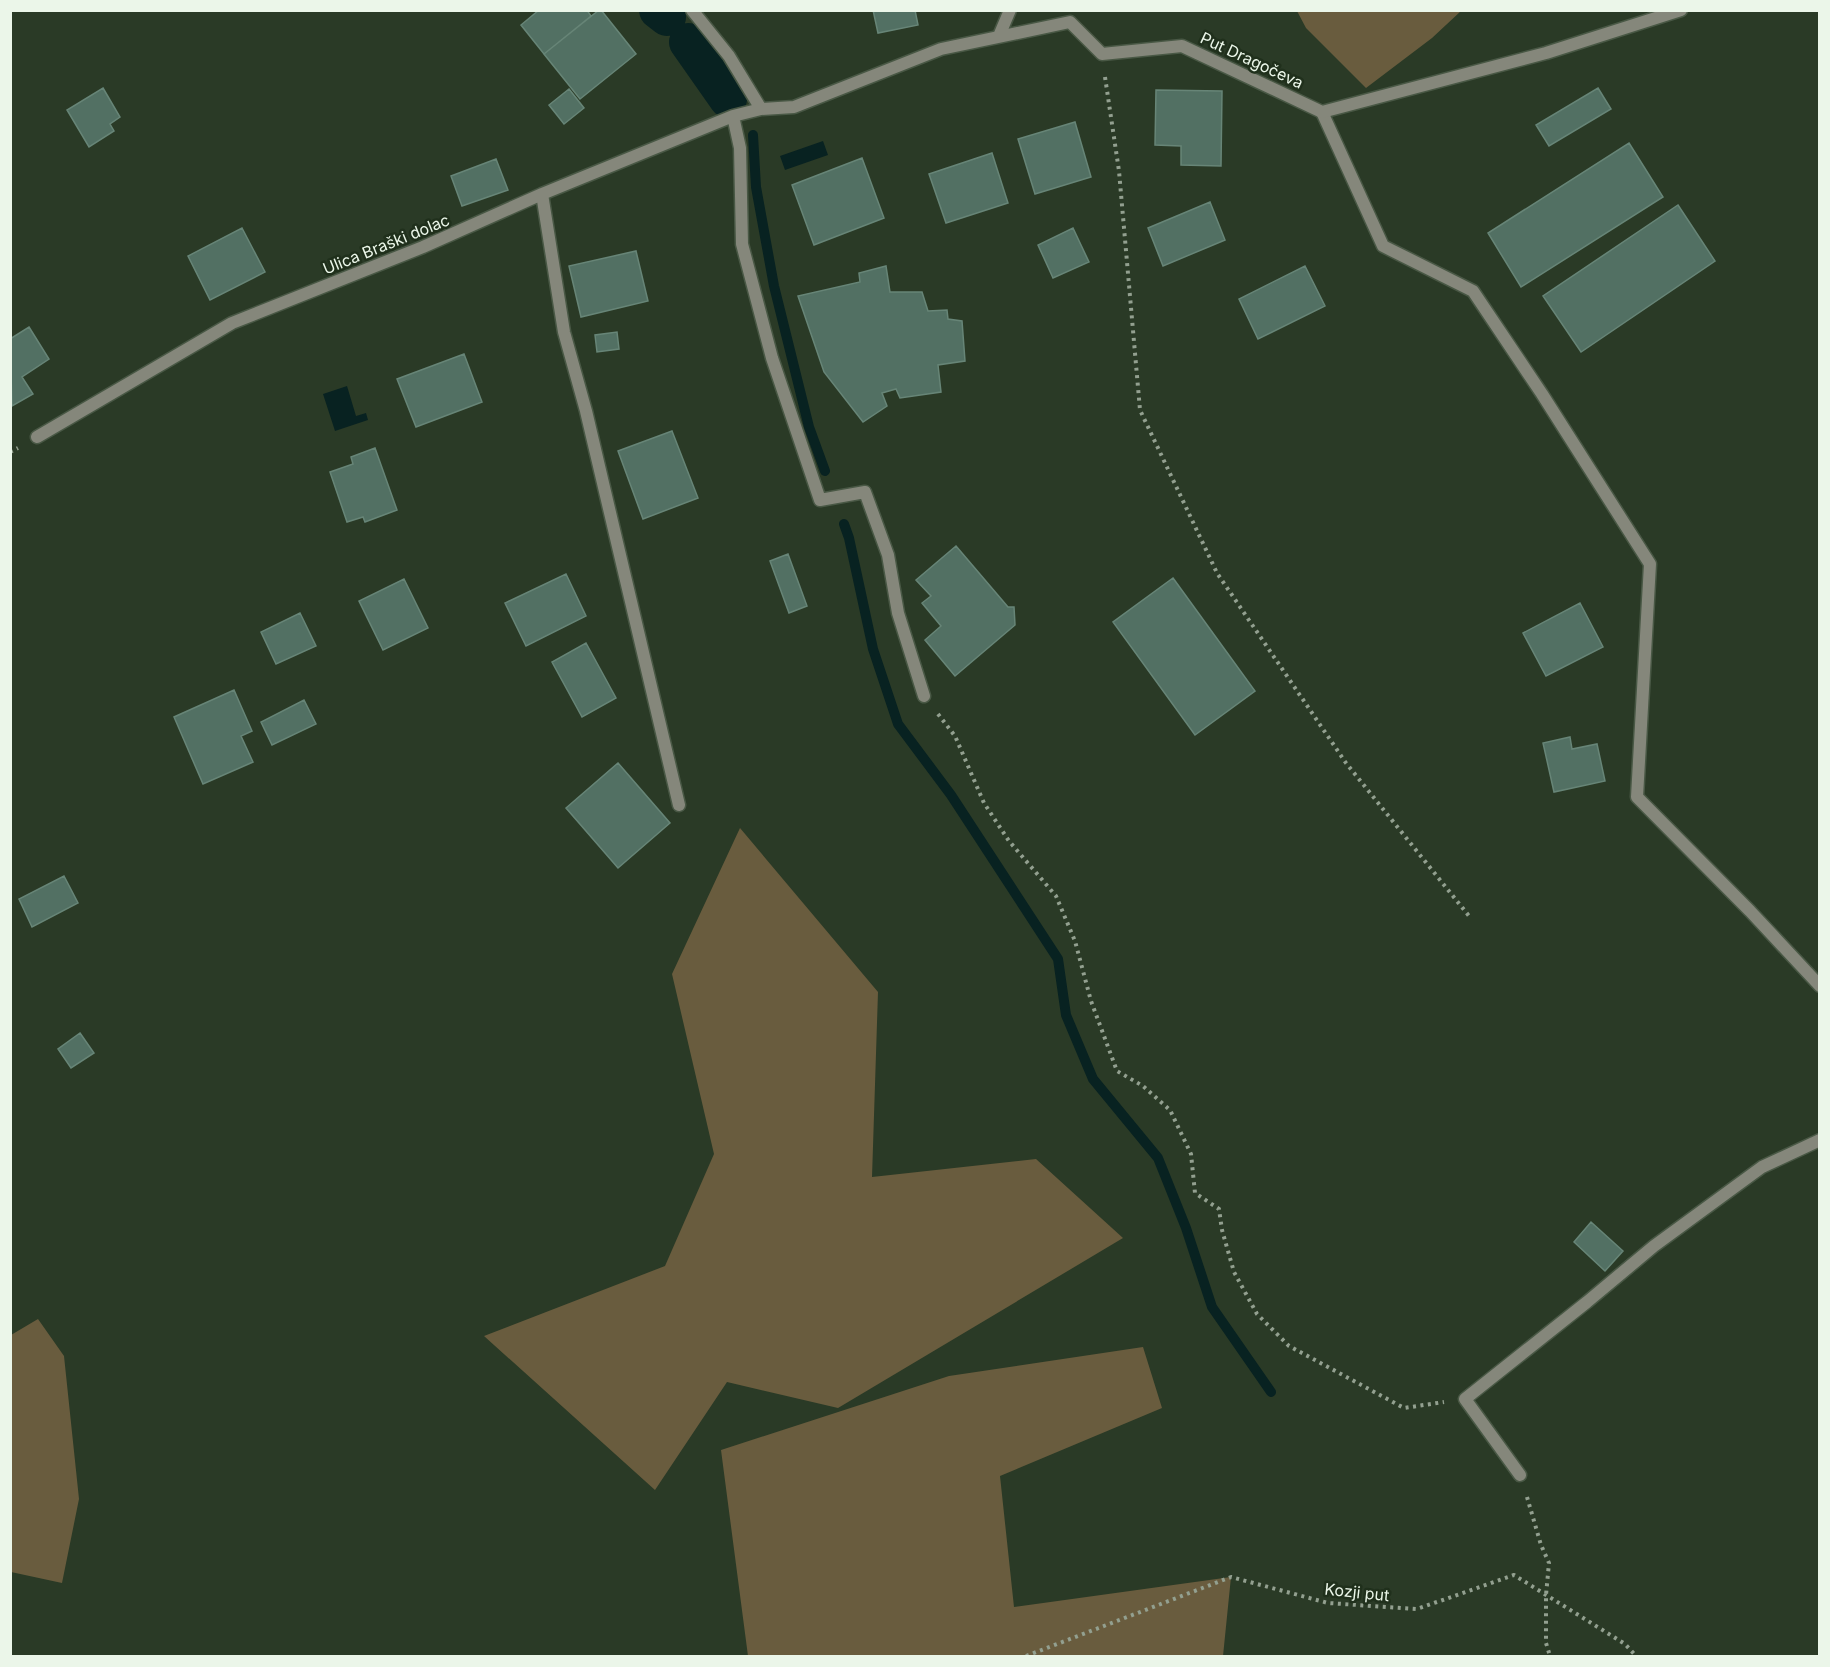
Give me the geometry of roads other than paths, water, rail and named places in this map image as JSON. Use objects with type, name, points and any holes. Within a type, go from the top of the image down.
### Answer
[{"type":"street","points":[[692,10],[729,56],[761,110],[794,107],[940,49],[999,36],[1010,10]]},
{"type":"street","points":[[1681,10],[1546,53],[1322,112],[1383,246],[1473,291],[1542,394],[1650,564],[1637,797],[1750,911],[1820,986]]},
{"type":"street","name":"Put Dragočeva","points":[[999,36],[1071,22],[1102,54],[1182,46],[1322,112]]},
{"type":"street","name":"Ulica Braški dolac","points":[[37,437],[232,323],[423,247],[542,195],[733,117],[761,110]]},
{"type":"street","points":[[733,117],[740,148],[742,244],[772,358],[820,500],[865,492],[888,555],[898,613],[924,696]]},
{"type":"street","points":[[542,195],[564,332],[586,411],[679,806]]},
{"type":"street","points":[[1520,1475],[1465,1399],[1654,1246],[1762,1167],[1820,1140]]},
{"type":"water","points":[[823,141],[828,155],[785,170],[780,156]]},
{"type":"water","points":[[347,386],[356,416],[366,413],[368,420],[335,431],[323,394]]},
{"type":"waterway","points":[[658,10],[667,17]]},
{"type":"waterway","points":[[688,42],[728,99]]},
{"type":"waterway","points":[[753,135],[756,187],[774,286],[809,427],[825,471]]},
{"type":"waterway","points":[[844,524],[873,649],[898,724],[951,795],[1058,959],[1066,1015],[1093,1079],[1158,1158],[1186,1228],[1212,1307],[1271,1392]]}]
